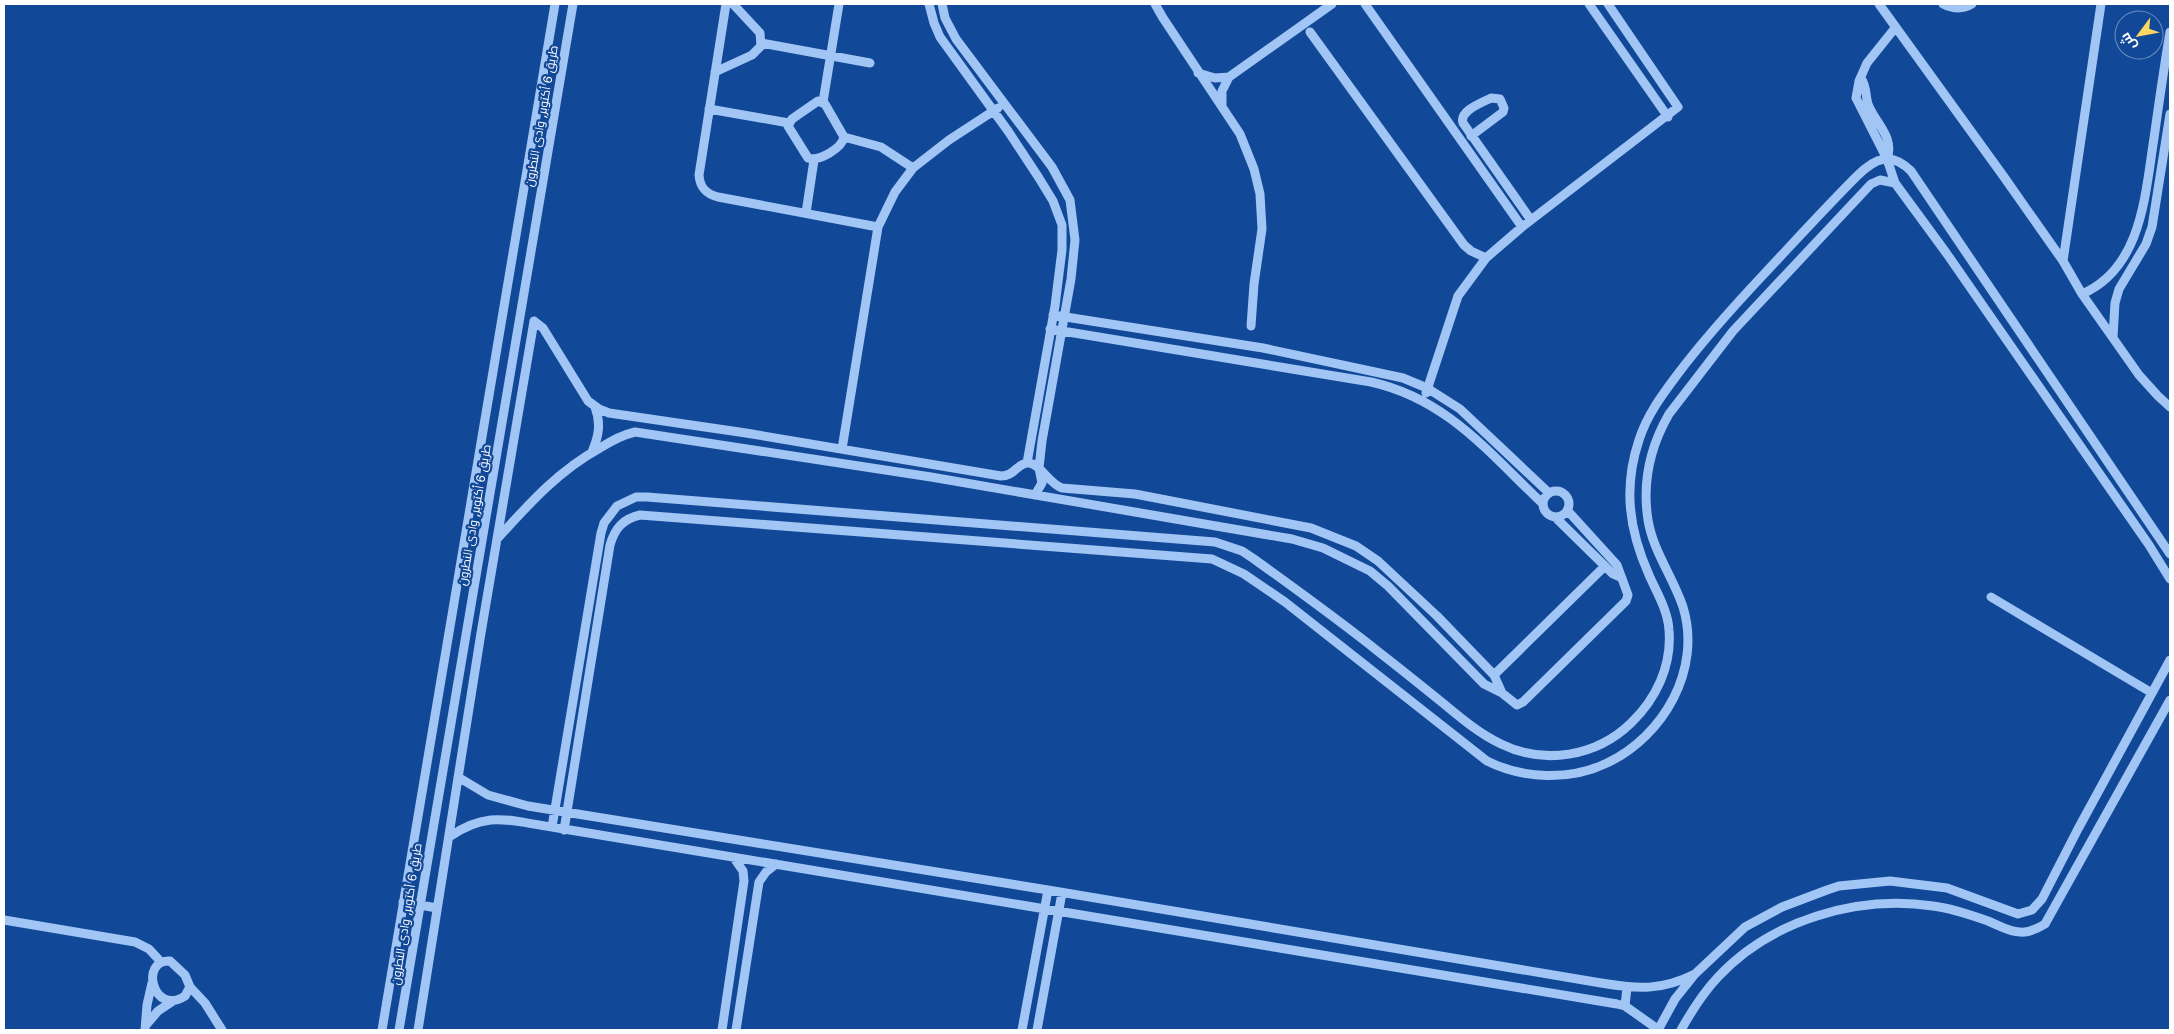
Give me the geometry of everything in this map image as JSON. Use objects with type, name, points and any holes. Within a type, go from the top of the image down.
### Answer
[{"type":"street","name":"طريق 6 أكتوبر, وادى النطرون","points":[[382,1030],[555,4]]},
{"type":"street","name":"طريق 6 أكتوبر, وادى النطرون","points":[[399,1030],[572,4]]},
{"type":"street","points":[[726,4],[699,175],[700,183],[704,190],[710,195],[718,197],[878,227]]},
{"type":"street","points":[[715,72],[752,56],[762,43],[757,29],[732,4]]},
{"type":"street","points":[[839,4],[824,102],[844,137],[881,148],[913,168]]},
{"type":"street","points":[[418,1030],[534,321],[543,328],[584,396],[595,407],[609,413],[746,433],[1005,476],[1014,473],[1027,463],[1053,315],[1063,243],[1060,215],[1039,178],[940,37],[929,4]]},
{"type":"street","points":[[942,4],[945,18],[956,38],[1052,167],[1070,200],[1075,233],[1074,257],[1042,442],[1039,468],[1042,483],[1035,495]]},
{"type":"street","points":[[1155,4],[1246,146],[1260,194],[1262,239],[1254,284],[1251,326]]},
{"type":"street","points":[[1222,106],[1222,91],[1229,77],[1332,4]]},
{"type":"street","points":[[1365,4],[1522,227]]},
{"type":"street","points":[[1589,4],[1668,117]]},
{"type":"street","points":[[1424,401],[1458,296],[1486,258],[1531,220],[1678,109],[1678,106],[1608,4]]},
{"type":"street","points":[[1879,4],[2063,261],[2082,294],[2139,375],[2170,406]]},
{"type":"street","points":[[1943,4],[1956,9],[1972,4]]},
{"type":"street","points":[[2063,261],[2101,4]]},
{"type":"street","points":[[1895,28],[1867,63],[1861,78],[1866,86],[1869,106],[1886,136],[1889,152],[1887,159],[1894,183],[1947,254],[2170,579]]},
{"type":"street","points":[[1310,32],[1464,245],[1471,251],[1486,258]]},
{"type":"street","points":[[2082,294],[2103,283],[2115,270],[2131,243],[2141,214],[2170,32]]},
{"type":"street","points":[[762,43],[870,63]]},
{"type":"street","points":[[1198,73],[1215,78],[1229,77]]},
{"type":"street","points":[[1471,136],[1502,112],[1504,108],[1500,99],[1491,98],[1464,114],[1462,120],[1471,136],[1531,220]]},
{"type":"street","points":[[709,109],[789,122],[818,101],[824,102]]},
{"type":"street","points":[[842,449],[878,227],[895,192],[913,168],[943,144],[1005,104]]},
{"type":"street","points":[[2113,337],[2115,303],[2119,289],[2146,244],[2152,227],[2170,114]]},
{"type":"street","points":[[789,122],[789,130],[808,158],[814,160],[840,144],[844,137]]},
{"type":"street","points":[[552,827],[601,533],[609,514],[626,500],[636,498],[663,498],[1215,542],[1242,551],[1338,620],[1489,738],[1518,751],[1541,755],[1569,754],[1587,750],[1608,740],[1630,724],[1652,698],[1665,668],[1670,629],[1666,615],[1638,550],[1630,508],[1630,478],[1636,449],[1650,415],[1661,396],[1707,335],[1864,169],[1874,161],[1887,159],[1905,165],[1911,171],[2170,554]]},
{"type":"street","points":[[806,213],[814,160]]},
{"type":"street","points":[[564,830],[610,546],[614,532],[625,521],[640,515],[651,514],[888,535],[1205,558],[1226,564],[1285,602],[1487,761],[1513,772],[1534,775],[1562,775],[1593,769],[1619,758],[1643,740],[1671,704],[1684,674],[1689,649],[1682,606],[1652,537],[1646,506],[1646,477],[1654,443],[1668,414],[1733,331],[1871,184],[1885,180],[1894,183]]},
{"type":"street","points":[[2115,270],[2126,277]]},
{"type":"street","points":[[1053,315],[1238,344],[1374,370],[1403,378],[1427,388],[1446,399],[1471,418],[1548,493]]},
{"type":"street","points":[[1721,320],[1733,331]]},
{"type":"street","points":[[1050,329],[1371,382],[1400,390],[1440,410],[1463,428],[1543,504],[1546,512],[1555,517],[1614,574],[1622,578]]},
{"type":"street","points":[[1707,335],[1720,347]]},
{"type":"street","points":[[1236,359],[1238,344]]},
{"type":"street","points":[[592,452],[599,434],[595,407]]},
{"type":"street","points":[[651,433],[650,426],[653,419]]},
{"type":"street","points":[[678,437],[682,431],[681,423]]},
{"type":"street","points":[[2074,438],[2086,428]]},
{"type":"street","points":[[725,445],[727,430]]},
{"type":"street","points":[[497,540],[542,490],[592,452],[629,433],[651,433],[678,437],[1093,504],[1292,539],[1323,548],[1353,561],[1380,580],[1484,684],[1502,692]]},
{"type":"street","points":[[744,448],[746,433]]},
{"type":"street","points":[[1031,440],[1042,442]]},
{"type":"street","points":[[1027,463],[1034,464],[1056,486],[1094,492],[1113,491],[1134,494],[1311,528],[1356,546],[1378,561],[1453,633],[1494,675],[1502,692],[1516,705],[1523,702],[1626,601],[1628,592],[1617,564],[1567,510]]},
{"type":"street","points":[[931,477],[932,464]]},
{"type":"street","points":[[1548,493],[1556,491],[1566,496],[1569,503],[1567,510],[1562,515],[1555,517]]},
{"type":"street","points":[[1093,504],[1094,492]]},
{"type":"street","points":[[1543,504],[1548,493]]},
{"type":"street","points":[[1064,547],[1066,530]]},
{"type":"street","points":[[1494,675],[1605,566]]},
{"type":"street","points":[[1991,597],[2152,693]]},
{"type":"street","points":[[1444,642],[1453,633]]},
{"type":"street","points":[[449,837],[470,824],[487,819],[552,827],[1278,946],[1626,1006],[1658,1030],[1675,999],[1695,974],[1745,927],[1800,900],[1839,886],[1890,881],[1947,888],[2018,914],[2028,912],[2036,907],[2170,660]]},
{"type":"street","points":[[1681,1030],[1690,1013],[1718,977],[1754,946],[1784,930],[1842,908],[1889,902],[1934,906],[2019,932],[2033,931],[2045,924],[2170,700]]},
{"type":"street","points":[[2117,759],[2132,768]]},
{"type":"street","points":[[458,777],[488,795],[528,806],[566,813],[1048,890],[1627,987],[1647,988],[1664,986],[1695,974]]},
{"type":"street","points":[[526,824],[528,806]]},
{"type":"street","points":[[722,1030],[744,881],[743,871],[734,858]]},
{"type":"street","points":[[736,1030],[759,882],[766,872],[776,864]]},
{"type":"street","points":[[1022,1030],[1048,890]]},
{"type":"street","points":[[1037,1030],[1062,893]]},
{"type":"street","points":[[403,902],[437,908]]},
{"type":"street","points":[[1986,921],[1990,904]]},
{"type":"street","points":[[4,920],[136,942],[149,949],[161,962]]},
{"type":"street","points":[[146,1028],[147,1005],[154,970],[161,962],[170,961],[185,976],[190,987],[205,1003],[222,1029]]},
{"type":"street","points":[[152,983],[163,998],[173,1001]]},
{"type":"street","points":[[146,1028],[158,1011],[185,996],[190,987]]},
{"type":"street","points":[[1626,1006],[1627,987]]}]
